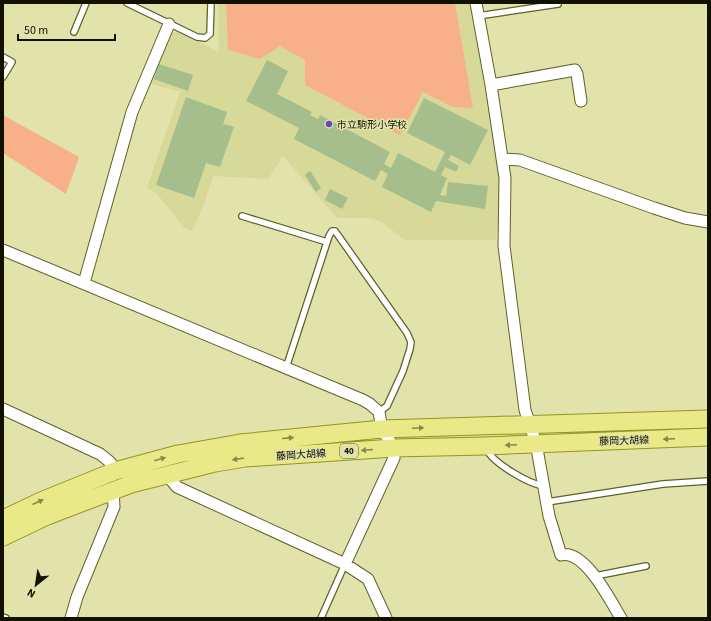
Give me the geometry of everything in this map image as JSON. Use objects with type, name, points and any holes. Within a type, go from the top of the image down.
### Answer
[{"type":"main road","name":"藤岡大胡線","points":[[3,519],[48,498],[115,471],[178,454],[240,443],[382,429],[708,419]]},
{"type":"main road","name":"藤岡大胡線","points":[[3,537],[47,516],[113,490],[166,474],[245,458],[394,448],[708,437]]},
{"type":"street","points":[[476,3],[491,85],[506,190],[504,227],[506,262],[528,424],[536,443],[547,502],[561,555],[565,554],[570,556],[587,567],[595,576],[620,618]]},
{"type":"street","points":[[84,282],[132,112],[169,24]]},
{"type":"street","points":[[491,85],[575,70],[577,74],[581,101]]},
{"type":"street","points":[[502,159],[520,160],[654,208],[685,218],[708,222]]},
{"type":"street","points":[[3,250],[84,282],[363,400],[379,412],[382,429],[394,448],[394,458],[346,564]]},
{"type":"street","points":[[3,409],[100,454],[110,462],[115,471]]},
{"type":"street","points":[[166,474],[177,487],[346,564],[368,579],[386,618]]},
{"type":"street","points":[[71,618],[77,597],[114,507],[113,490]]},
{"type":"lane","points":[[74,32],[86,3]]},
{"type":"lane","points":[[127,3],[169,24],[198,37],[205,38],[208,37],[211,28],[211,3]]},
{"type":"lane","points":[[478,16],[558,4]]},
{"type":"lane","points":[[3,57],[12,62],[3,77]]},
{"type":"lane","points":[[242,216],[327,242]]},
{"type":"lane","points":[[286,368],[327,242],[332,231],[337,232],[407,333],[411,342],[403,371],[390,400],[387,406],[379,412]]},
{"type":"lane","points":[[485,446],[493,460],[539,485],[544,486]]},
{"type":"lane","points":[[547,502],[663,484],[708,480]]},
{"type":"lane","points":[[321,618],[346,564]]},
{"type":"lane","points":[[595,576],[646,566]]},
{"type":"shaded area","name":"市立駒形小学校","points":[[218,3],[470,3],[501,185],[496,240],[405,240],[380,221],[371,218],[337,218],[283,156],[268,179],[213,176],[204,204],[192,231],[184,227],[157,194],[147,187],[180,92],[149,83],[170,33],[177,32],[219,52]]},
{"type":"shaded area","points":[[226,3],[455,3],[473,108],[453,107],[423,92],[400,135],[305,85],[305,60],[280,46],[260,59],[228,50]]},
{"type":"shaded area","points":[[3,115],[79,157],[66,194],[3,153]]},
{"type":"building","points":[[267,60],[288,71],[277,94],[312,112],[310,115],[318,119],[320,115],[390,152],[384,164],[391,168],[398,153],[435,172],[445,152],[407,133],[424,98],[488,130],[470,165],[451,155],[448,160],[459,166],[456,172],[445,167],[441,175],[447,178],[440,195],[446,196],[448,182],[488,186],[485,209],[436,201],[431,212],[382,187],[388,174],[381,170],[375,181],[294,139],[299,128],[246,101]]},
{"type":"building","points":[[159,64],[193,75],[188,91],[154,79]]},
{"type":"building","points":[[186,97],[227,112],[223,124],[234,127],[220,167],[206,163],[194,198],[156,185]]},
{"type":"building","points":[[310,171],[321,188],[316,192],[305,175]]},
{"type":"building","points":[[330,189],[348,198],[342,209],[325,200]]},
{"type":"place","name":"市立駒形小学校","points":[[329,124]]}]
